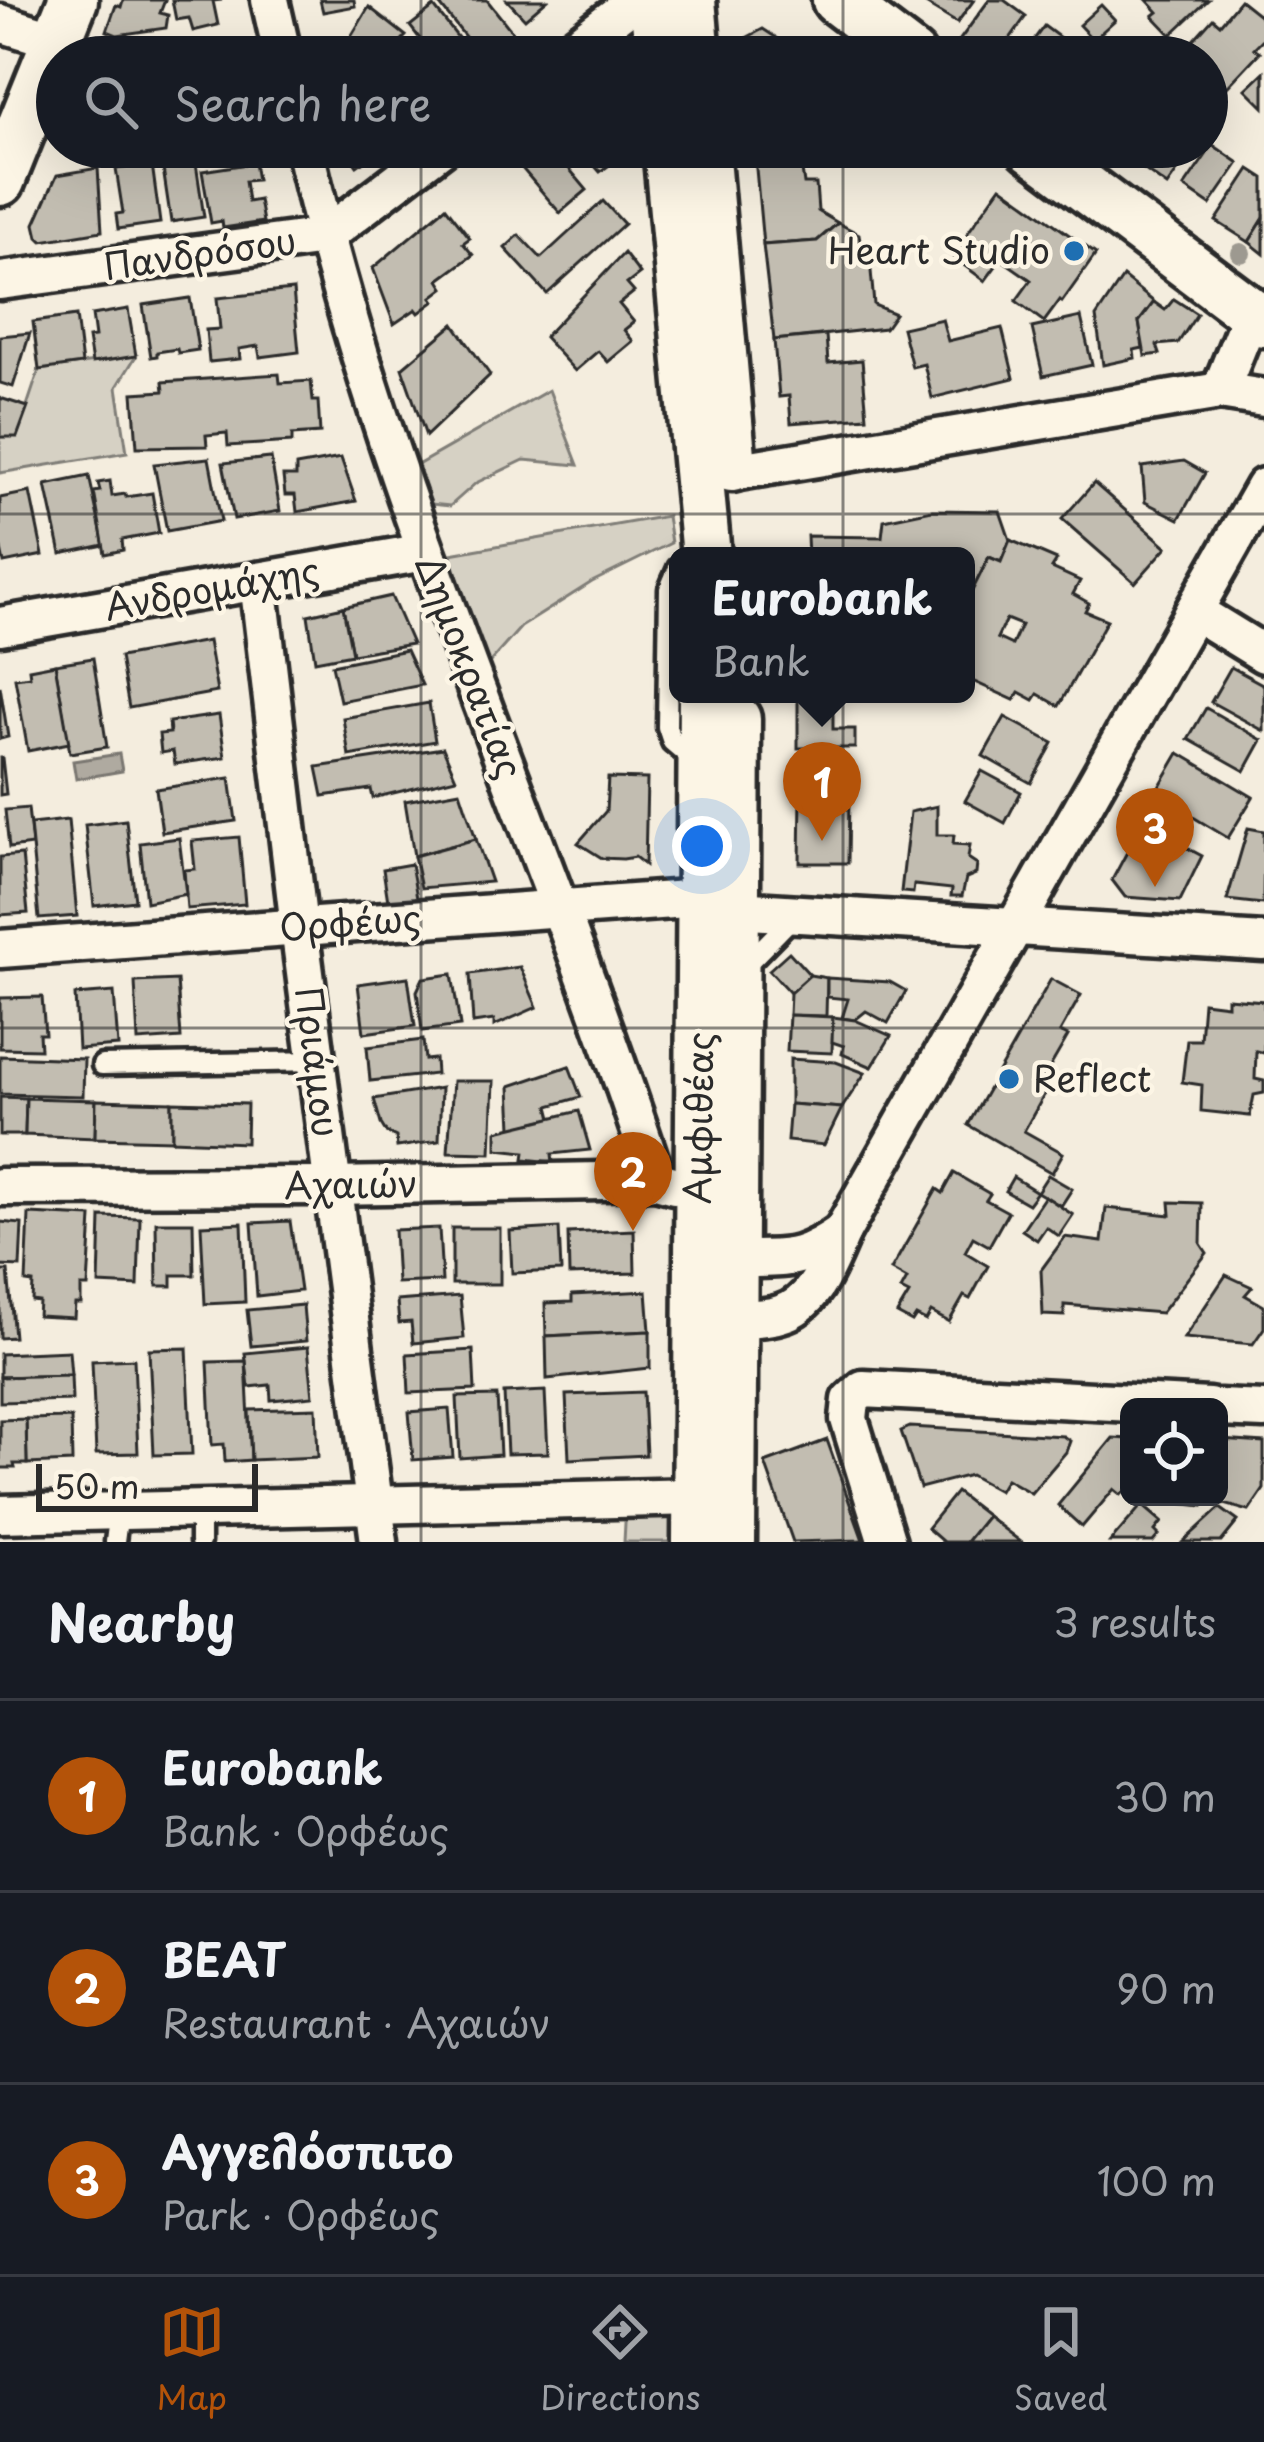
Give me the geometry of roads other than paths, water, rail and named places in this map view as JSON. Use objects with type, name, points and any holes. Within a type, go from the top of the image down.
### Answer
[{"type":"main road","points":[[654,0],[658,36]]},
{"type":"main road","points":[[691,0],[694,36]]},
{"type":"main road","points":[[849,4],[887,36]]},
{"type":"main road","points":[[0,181],[36,90]]},
{"type":"main road","points":[[670,168],[702,547]]},
{"type":"main road","points":[[706,168],[733,472],[706,547]]},
{"type":"main road","points":[[1058,168],[1258,318]]},
{"type":"main road","name":"Αμφιθέας","points":[[697,1520],[715,1311],[733,1260],[734,976],[717,904],[702,768],[704,703]]},
{"type":"main road","name":"Αμφιθέας","points":[[731,1542],[715,1311],[677,1190],[717,904],[735,703]]},
{"type":"street","points":[[270,0],[278,36]]},
{"type":"street","points":[[588,36],[635,0]]},
{"type":"street","points":[[0,23],[64,20]]},
{"type":"street","name":"Δημοκρατίας","points":[[309,168],[324,237],[425,552],[560,908],[677,1190]]},
{"type":"street","name":"Πανδρόσου","points":[[0,281],[324,237],[414,168]]},
{"type":"street","points":[[1220,391],[1258,318]]},
{"type":"street","points":[[733,472],[1220,391],[1264,398]]},
{"type":"street","points":[[715,1311],[778,1315],[790,1310],[822,1276],[842,1232],[1264,487]]},
{"type":"street","name":"Ανδρομάχης","points":[[0,626],[425,552]]},
{"type":"street","name":"Πριάμου","points":[[258,581],[380,1542]]},
{"type":"street","points":[[1194,611],[1264,654]]},
{"type":"street","name":"Ορφέως","points":[[0,949],[560,908],[717,904],[796,914],[1264,942]]},
{"type":"street","name":"Αχαιών","points":[[0,1187],[677,1190]]},
{"type":"street","points":[[733,1260],[797,1258],[842,1232]]},
{"type":"street","points":[[887,1542],[849,1419],[851,1400],[863,1389],[1120,1402]]},
{"type":"street","points":[[1228,1408],[1264,1410]]},
{"type":"street","points":[[0,1514],[117,1527],[200,1526],[374,1505],[697,1520]]},
{"type":"lane","points":[[669,589],[667,727],[672,742],[702,768]]},
{"type":"lane","points":[[734,976],[796,914]]},
{"type":"lane","points":[[102,1065],[317,1061]]},
{"type":"place","name":"Heart Studio","points":[[1074,251]]},
{"type":"place","name":"Eurobank","points":[[822,841]]},
{"type":"place","name":"Αγγελόσπιτο","points":[[1155,887]]},
{"type":"place","name":"Reflect","points":[[1009,1079]]},
{"type":"place","name":"ΒΕΑΤ","points":[[633,1231]]}]
